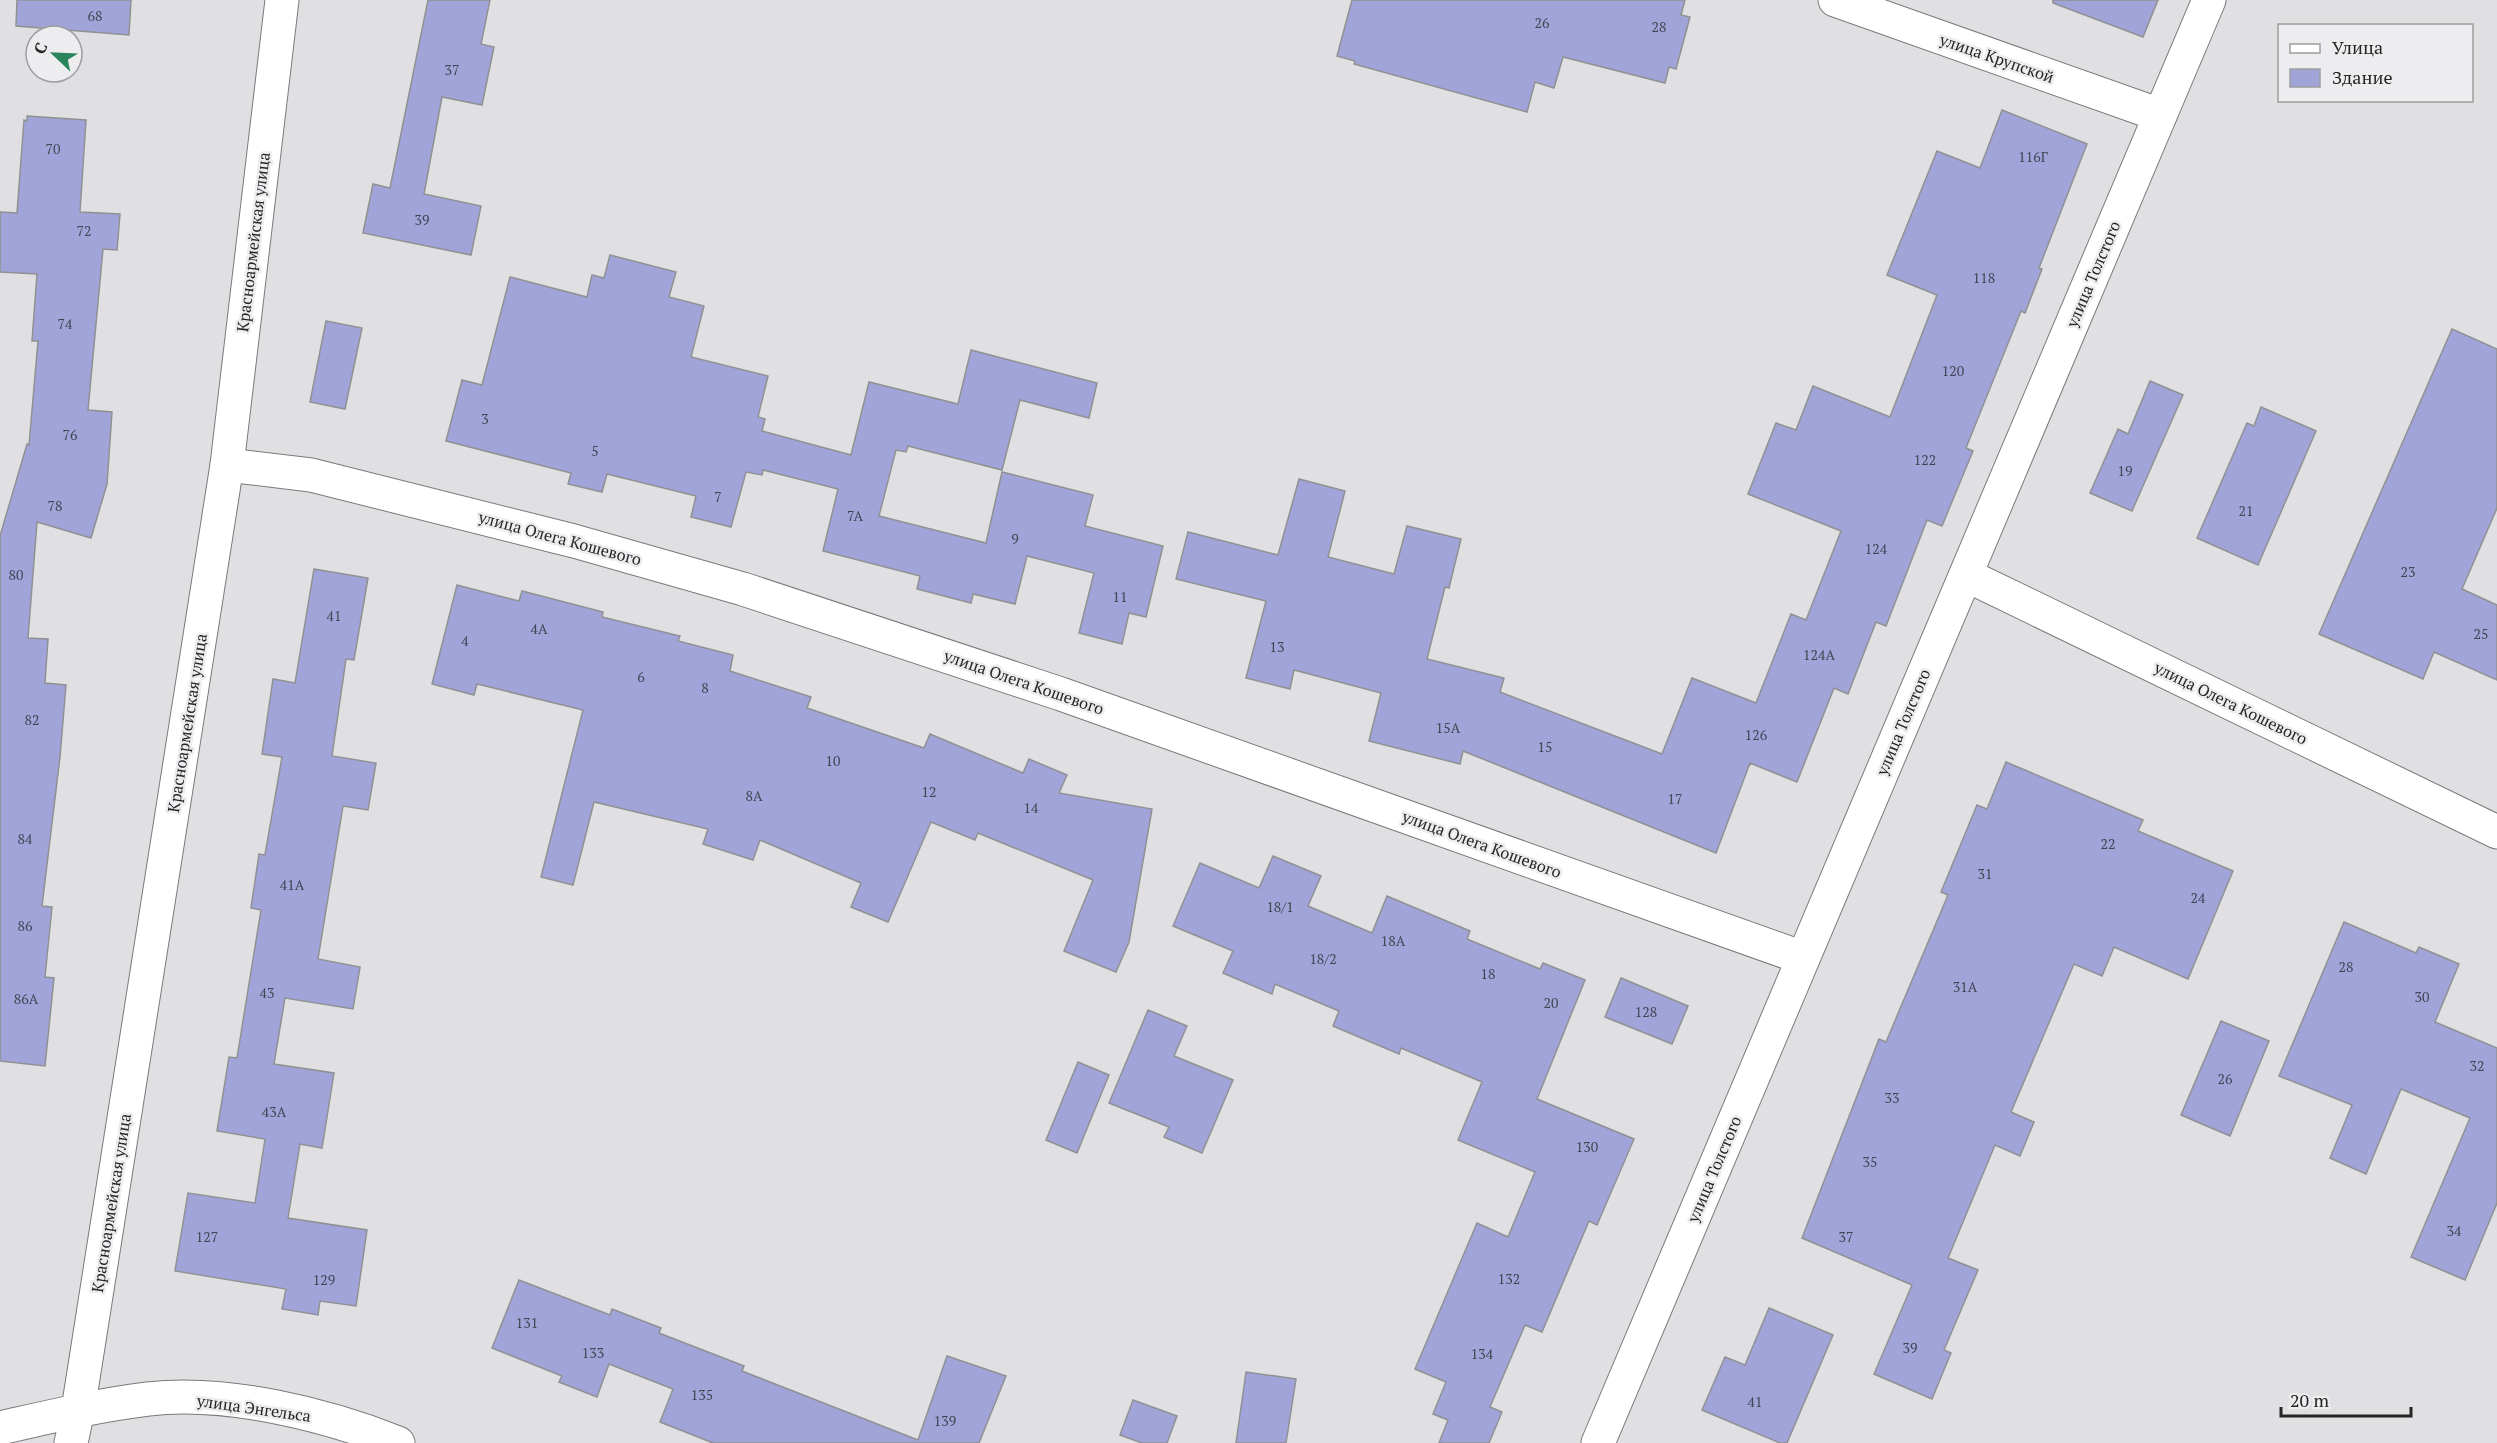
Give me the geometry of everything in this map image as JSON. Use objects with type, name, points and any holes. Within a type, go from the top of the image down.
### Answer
[{"type":"street","name":"Красноармейская улица","points":[[71,1443],[227,465],[282,0]]},
{"type":"street","name":"улица Крупской","points":[[1835,0],[2160,115]]},
{"type":"street","name":"улица Толстого","points":[[1598,1443],[2209,0]]},
{"type":"street","name":"улица Олега Кошевого","points":[[227,465],[322,477],[574,541],[743,588],[1061,694],[1803,958]]},
{"type":"street","name":"улица Олега Кошевого","points":[[1966,575],[2497,832]]},
{"type":"street","name":"улица Энгельса","points":[[0,1428],[78,1410],[150,1399],[235,1402],[339,1422],[398,1443]]},
{"type":"building","points":[[17,0],[131,0],[129,35],[84,31],[84,24],[16,26]]},
{"type":"building","points":[[428,0],[490,0],[481,44],[494,47],[482,105],[442,97],[424,194],[481,206],[471,255],[363,233],[373,184],[390,188]]},
{"type":"building","points":[[1352,0],[1685,0],[1681,15],[1690,17],[1676,69],[1669,67],[1665,83],[1563,57],[1554,88],[1535,82],[1527,112],[1354,64],[1355,61],[1337,56]]},
{"type":"building","points":[[2053,0],[2158,0],[2143,37],[2053,3]]},
{"type":"building","points":[[2002,110],[2087,144],[2039,268],[2042,269],[2025,313],[2021,311],[1966,448],[1973,451],[1942,526],[1927,520],[1886,626],[1876,622],[1848,694],[1834,688],[1797,782],[1750,763],[1716,853],[1463,751],[1460,764],[1369,741],[1381,693],[1294,670],[1290,689],[1246,678],[1266,601],[1176,579],[1188,532],[1278,555],[1299,479],[1345,491],[1328,557],[1394,574],[1407,526],[1461,539],[1449,588],[1445,587],[1427,659],[1504,678],[1500,692],[1662,754],[1692,678],[1756,703],[1791,614],[1806,620],[1841,531],[1748,494],[1776,423],[1796,430],[1813,386],[1890,417],[1937,295],[1887,275],[1937,151],[1980,168]]},
{"type":"building","points":[[27,116],[86,120],[80,212],[120,214],[117,250],[103,249],[88,410],[112,412],[107,484],[91,538],[37,522],[28,638],[48,639],[45,683],[66,685],[60,757],[42,906],[52,907],[45,977],[54,978],[45,1066],[0,1061],[0,536],[27,444],[29,445],[38,341],[32,341],[37,274],[0,272],[0,212],[17,213],[24,120],[27,121]]},
{"type":"building","points":[[610,255],[676,272],[669,297],[704,306],[691,357],[768,376],[758,417],[765,419],[762,431],[851,455],[869,382],[958,404],[971,350],[1097,383],[1089,418],[1020,400],[1002,470],[908,446],[906,452],[896,450],[879,516],[986,543],[1002,472],[1093,495],[1085,526],[1163,546],[1146,617],[1129,613],[1122,644],[1079,633],[1094,573],[1027,556],[1015,604],[973,594],[971,603],[917,589],[920,576],[823,551],[838,489],[763,470],[762,475],[746,472],[731,527],[691,517],[696,496],[607,474],[602,492],[568,484],[571,473],[446,441],[462,380],[482,385],[510,277],[587,297],[592,275],[604,278]]},
{"type":"building","points":[[326,321],[362,328],[345,409],[310,402]]},
{"type":"building","points":[[2452,329],[2497,349],[2497,508],[2462,589],[2497,605],[2497,680],[2434,652],[2423,679],[2319,634]]},
{"type":"building","points":[[2150,381],[2183,395],[2132,511],[2090,493],[2118,429],[2128,434]]},
{"type":"building","points":[[2261,407],[2316,431],[2258,565],[2197,538],[2247,423],[2254,426]]},
{"type":"building","points":[[314,569],[368,578],[354,660],[346,659],[332,756],[376,763],[368,810],[343,806],[318,959],[360,967],[353,1009],[285,998],[274,1064],[334,1073],[322,1148],[300,1144],[288,1218],[367,1230],[356,1306],[320,1301],[318,1315],[282,1309],[286,1289],[175,1271],[188,1193],[255,1203],[265,1139],[217,1131],[229,1057],[237,1058],[261,910],[251,908],[259,854],[265,855],[282,757],[262,754],[273,679],[295,683]]},
{"type":"building","points":[[457,585],[519,601],[522,591],[603,612],[602,617],[680,636],[678,641],[733,655],[730,671],[811,697],[807,708],[924,748],[930,734],[1023,773],[1029,759],[1067,775],[1059,793],[1152,809],[1129,942],[1116,972],[1064,951],[1093,880],[978,833],[975,840],[931,822],[888,922],[851,907],[861,883],[760,840],[753,860],[703,844],[708,829],[594,802],[573,885],[541,877],[583,710],[477,684],[474,695],[432,684]]},
{"type":"building","points":[[2006,762],[2143,820],[2138,831],[2233,871],[2188,979],[2114,947],[2102,976],[2074,964],[2011,1112],[2034,1122],[2020,1156],[1995,1145],[1948,1258],[1978,1270],[1944,1350],[1951,1353],[1932,1399],[1874,1374],[1912,1285],[1802,1238],[1879,1039],[1886,1042],[1948,895],[1941,892],[1977,805],[1987,809]]},
{"type":"building","points":[[1273,856],[1321,876],[1308,906],[1372,933],[1387,896],[1470,931],[1467,939],[1540,969],[1543,963],[1585,980],[1537,1099],[1634,1139],[1597,1225],[1589,1221],[1542,1332],[1525,1325],[1490,1407],[1502,1412],[1489,1443],[1439,1443],[1448,1420],[1433,1414],[1446,1382],[1415,1369],[1477,1223],[1508,1237],[1535,1172],[1458,1140],[1482,1082],[1401,1048],[1399,1054],[1333,1026],[1339,1011],[1275,984],[1272,994],[1223,973],[1233,951],[1173,926],[1200,863],[1259,888]]},
{"type":"building","points":[[2344,922],[2416,953],[2419,947],[2459,964],[2435,1022],[2497,1048],[2497,1203],[2465,1280],[2411,1257],[2470,1118],[2401,1089],[2366,1174],[2330,1158],[2352,1105],[2279,1076]]},
{"type":"building","points":[[1621,978],[1688,1006],[1672,1044],[1605,1017]]},
{"type":"building","points":[[1148,1010],[1187,1026],[1174,1056],[1233,1080],[1202,1153],[1164,1137],[1169,1127],[1109,1103]]},
{"type":"building","points":[[2221,1021],[2269,1041],[2230,1136],[2181,1115]]},
{"type":"building","points":[[1078,1062],[1109,1075],[1077,1153],[1046,1140]]},
{"type":"building","points":[[519,1280],[610,1315],[612,1309],[661,1328],[659,1333],[744,1366],[742,1371],[918,1440],[947,1356],[1006,1376],[979,1443],[713,1443],[660,1422],[673,1389],[609,1364],[597,1397],[559,1382],[562,1376],[492,1348]]},
{"type":"building","points":[[1769,1308],[1833,1335],[1787,1443],[1780,1443],[1702,1410],[1725,1357],[1745,1365]]},
{"type":"building","points":[[1246,1372],[1296,1379],[1286,1443],[1236,1443]]},
{"type":"building","points":[[1133,1400],[1177,1416],[1167,1443],[1142,1443],[1120,1435]]}]
